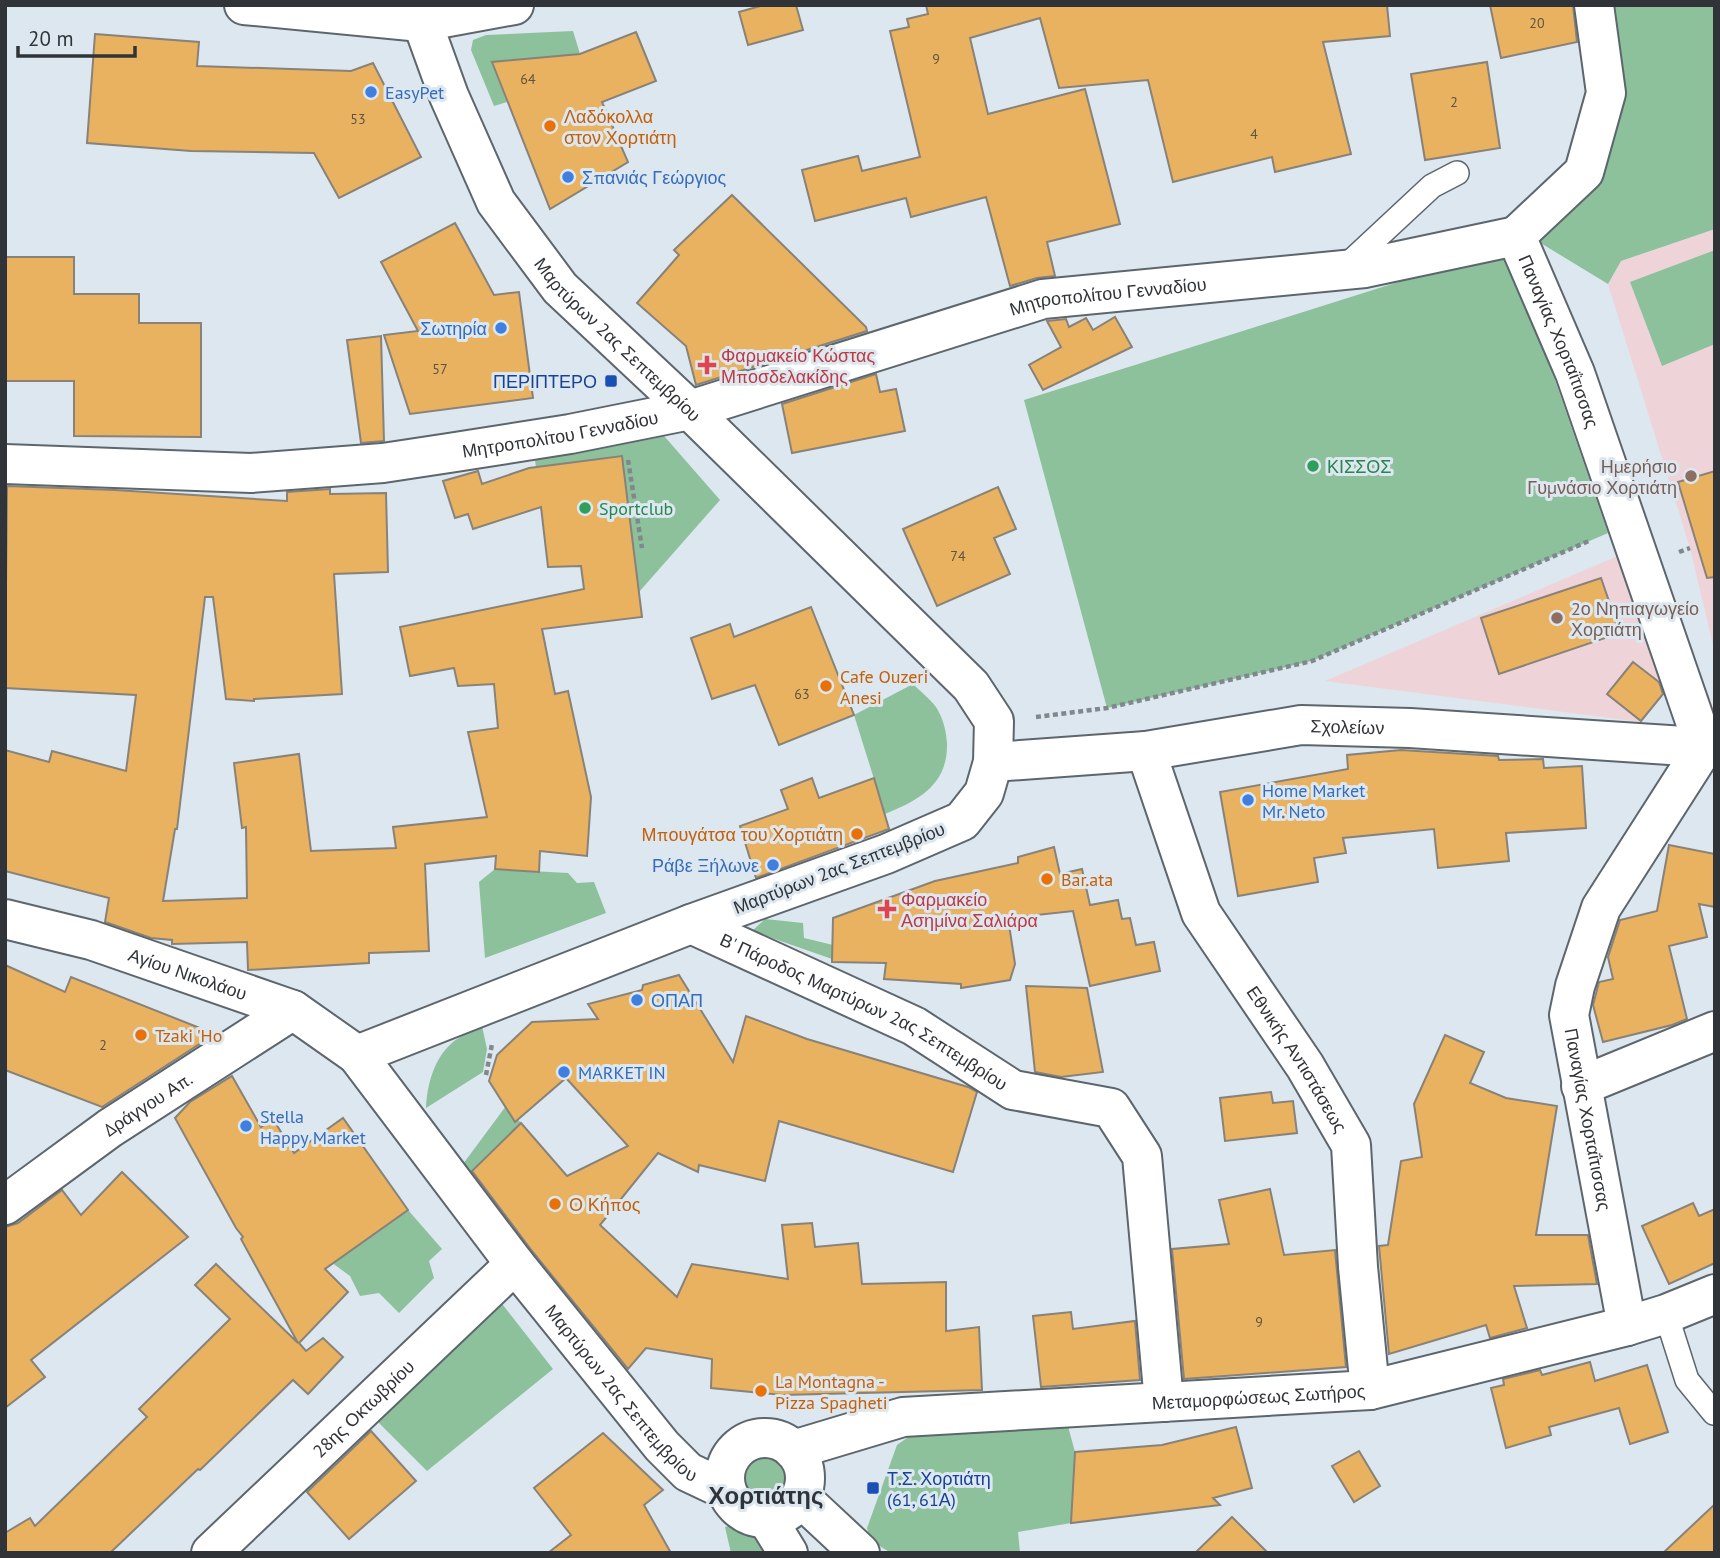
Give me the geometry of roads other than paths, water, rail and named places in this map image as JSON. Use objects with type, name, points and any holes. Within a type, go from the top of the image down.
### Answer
[{"type":"street","points":[[244,5],[419,14],[514,5]]},
{"type":"street","name":"Παναγίας Χορταΐτισσας","points":[[1594,5],[1606,93],[1584,172],[1516,236],[1575,373],[1710,748],[1601,908],[1575,986],[1569,1015],[1627,1325]]},
{"type":"street","name":"Μαρτύρων 2ας Σεπτεμβρίου","points":[[419,14],[449,96],[496,202],[560,288],[690,410],[971,686],[994,721],[993,762],[984,793],[962,821],[886,854],[691,924],[357,1055],[515,1264],[662,1446],[688,1472],[726,1490]]},
{"type":"street","name":"Μητροπολίτου Γενναδίου","points":[[5,464],[251,473],[383,463],[623,425],[690,410],[1043,299],[1366,268],[1516,236]]},
{"type":"street","name":"Σχολείων","points":[[993,762],[1146,751],[1301,724],[1410,728],[1710,748]]},
{"type":"street","name":"Εθνικής Αντιστάσεως","points":[[1146,751],[1202,913],[1305,1066],[1351,1145],[1358,1267],[1370,1390]]},
{"type":"street","name":"Αγίου Νικολάου","points":[[5,919],[91,940],[293,1010],[357,1055]]},
{"type":"street","name":"Β' Πάροδος Μαρτύρων 2ας Σεπτεμβρίου","points":[[691,924],[914,1026],[1013,1090],[1111,1108],[1142,1156],[1164,1402]]},
{"type":"street","name":"Δράγγου Απ.","points":[[5,1205],[110,1128],[227,1050],[293,1010]]},
{"type":"street","points":[[1581,1086],[1715,1031]]},
{"type":"street","name":"28ης Οκτωβρίου","points":[[212,1553],[515,1264]]},
{"type":"street","name":"Μεταμορφώσεως Σωτήρος","points":[[793,1450],[902,1417],[1370,1390],[1627,1325],[1666,1314],[1715,1294]]},
{"type":"street","points":[[770,1438],[782,1442],[801,1460],[805,1472],[801,1498],[792,1509],[767,1519],[746,1516],[732,1502],[726,1490],[724,1476],[727,1462],[744,1443],[757,1439],[770,1438]]},
{"type":"street","points":[[801,1498],[860,1553]]},
{"type":"street","points":[[767,1519],[788,1553]]},
{"type":"lane","points":[[1342,270],[1432,186],[1457,173]]},
{"type":"lane","points":[[1666,1314],[1687,1380],[1714,1413]]},
{"type":"place","name":"EasyPet","points":[[371,92]]},
{"type":"place","name":"Λαδόκολλα στον Χορτιάτη","points":[[550,126]]},
{"type":"place","name":"Σπανιάς Γεώργιος","points":[[568,177]]},
{"type":"place","name":"Σωτηρία","points":[[501,328]]},
{"type":"place","name":"Φαρμακείο Κώστας Μποσδελακίδης","points":[[707,365]]},
{"type":"place","name":"ΠΕΡΙΠΤΕΡΟ","points":[[611,381]]},
{"type":"place","name":"ΚΙΣΣΟΣ","points":[[1313,466]]},
{"type":"place","name":"Ημερήσιο Γυμνάσιο Χορτιάτη","points":[[1691,476]]},
{"type":"place","name":"Sportclub","points":[[585,508]]},
{"type":"place","name":"2ο Νηπιαγωγείο Χορτιάτη","points":[[1557,618]]},
{"type":"place","name":"Cafe Ouzeri Anesi","points":[[826,686]]},
{"type":"place","name":"Home Market Mr. Neto","points":[[1248,800]]},
{"type":"place","name":"Μπουγάτσα του Χορτιάτη","points":[[857,834]]},
{"type":"place","name":"Ράβε Ξήλωνε","points":[[773,865]]},
{"type":"place","name":"Bar.ata","points":[[1047,879]]},
{"type":"place","name":"Φαρμακείο Ασημίνα Σαλιάρα","points":[[887,909]]},
{"type":"place","name":"ΟΠΑΠ","points":[[637,1000]]},
{"type":"place","name":"Tzaki 'Ho","points":[[141,1035]]},
{"type":"place","name":"MARKET IN","points":[[564,1072]]},
{"type":"place","name":"Stella Happy Market","points":[[246,1126]]},
{"type":"place","name":"Ο Κήπος","points":[[555,1204]]},
{"type":"place","name":"La Montagna - Pizza Spagheti","points":[[761,1391]]},
{"type":"place","name":"Τ.Σ. Χορτιάτη (61, 61Α)","points":[[873,1488]]},
{"type":"district","name":"Χορτιάτης","points":[[766,1495]]}]
